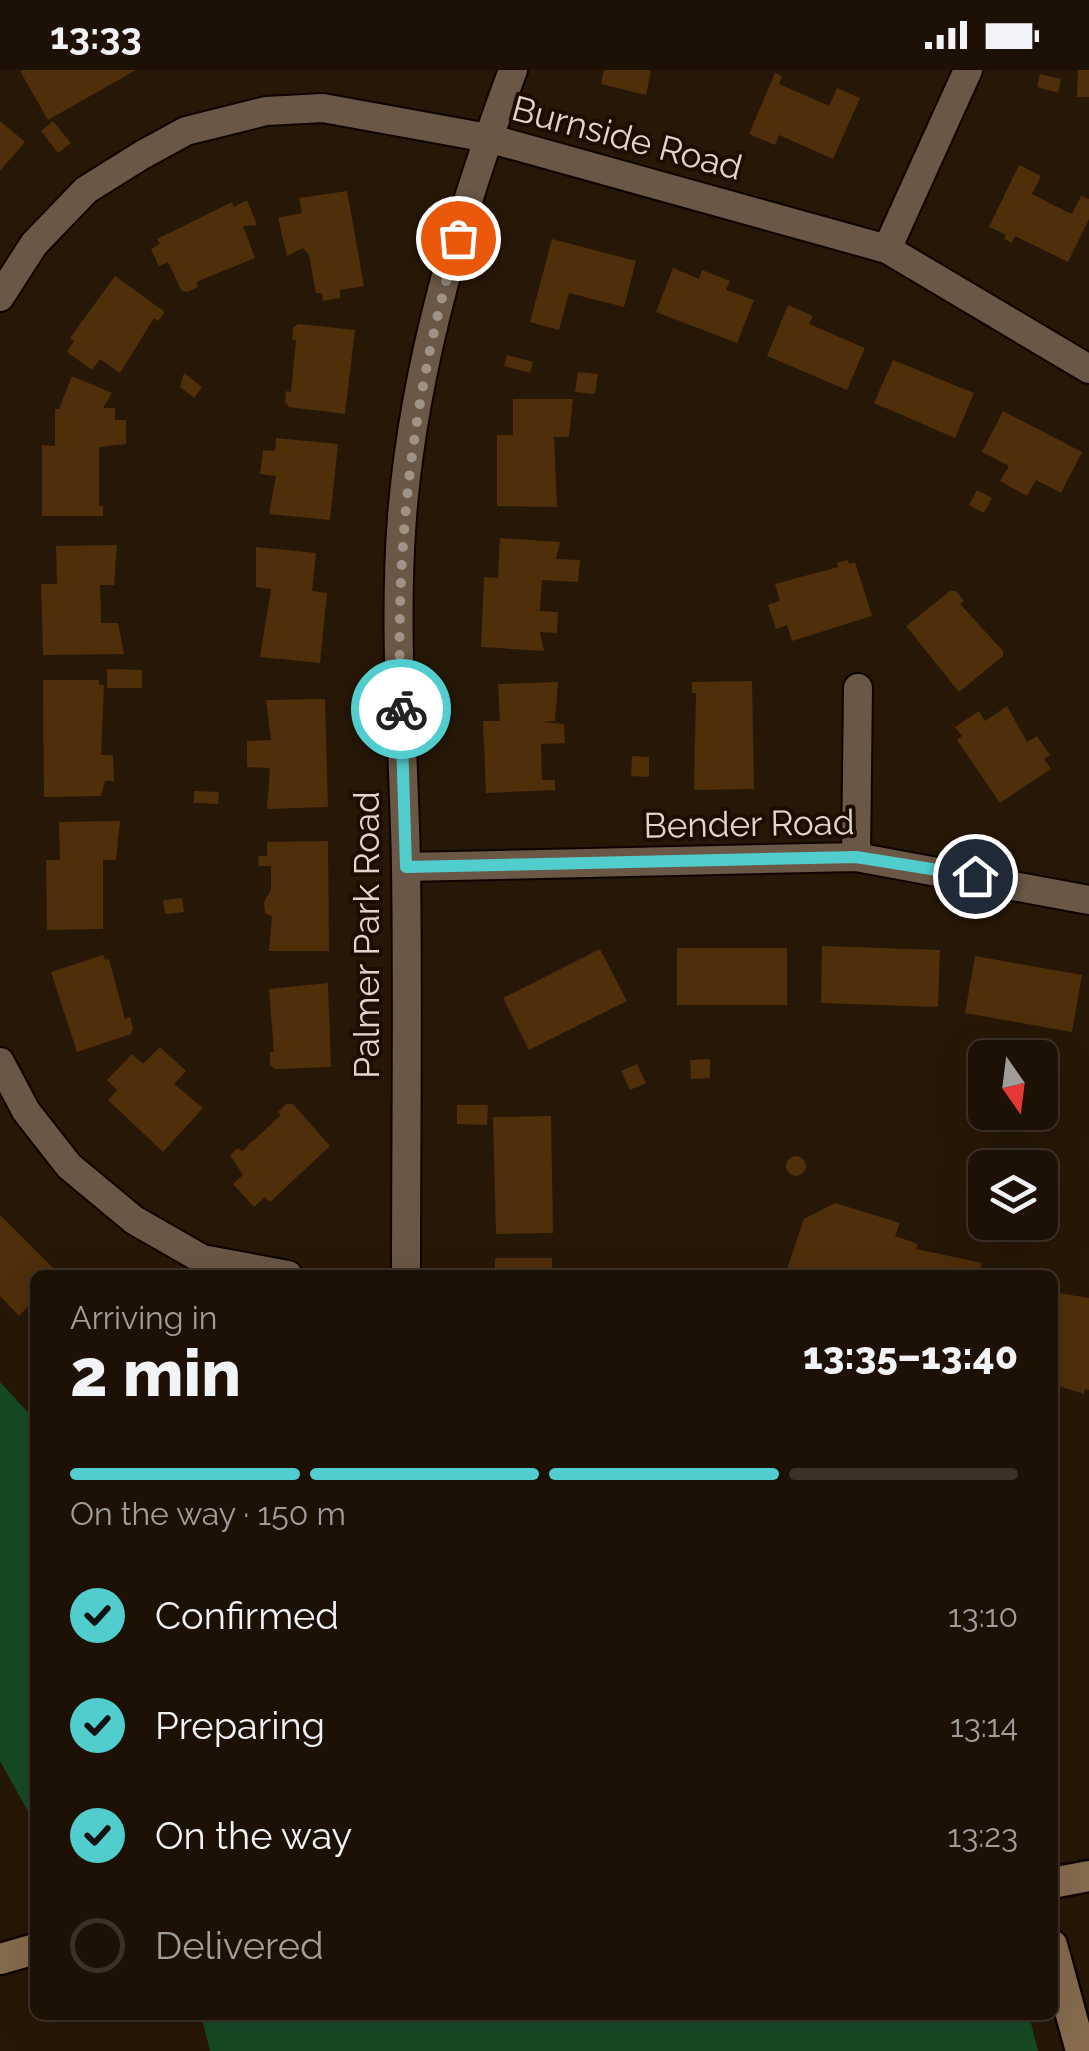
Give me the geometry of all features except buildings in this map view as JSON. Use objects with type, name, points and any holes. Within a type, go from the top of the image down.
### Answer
[{"type":"street","name":"Palmer Park Road","points":[[406,1270],[406,867],[398,650],[402,516],[429,339],[488,138],[513,70]]},
{"type":"street","points":[[887,249],[968,70]]},
{"type":"street","name":"Burnside Road","points":[[0,297],[34,244],[86,190],[186,131],[266,111],[323,108],[488,138],[887,249],[1089,368]]},
{"type":"street","points":[[856,857],[858,688]]},
{"type":"street","name":"Bender Road","points":[[406,867],[856,857],[1089,900]]},
{"type":"street","points":[[0,1062],[26,1112],[68,1166],[134,1220],[202,1259],[261,1270]]},
{"type":"street","points":[[1058,1882],[1089,1876]]},
{"type":"street","points":[[0,1960],[30,1951]]},
{"type":"street","points":[[1058,1966],[1081,2051]]},
{"type":"green space","points":[[0,1382],[30,1415],[30,1815],[0,1761]]},
{"type":"green space","points":[[202,2020],[1030,2020],[1038,2051],[210,2051]]},
{"type":"way so far","points":[[401,709],[398,650],[402,516],[429,339],[458,238]]},
{"type":"route","points":[[401,709],[406,867],[856,857],[975,876]]}]
